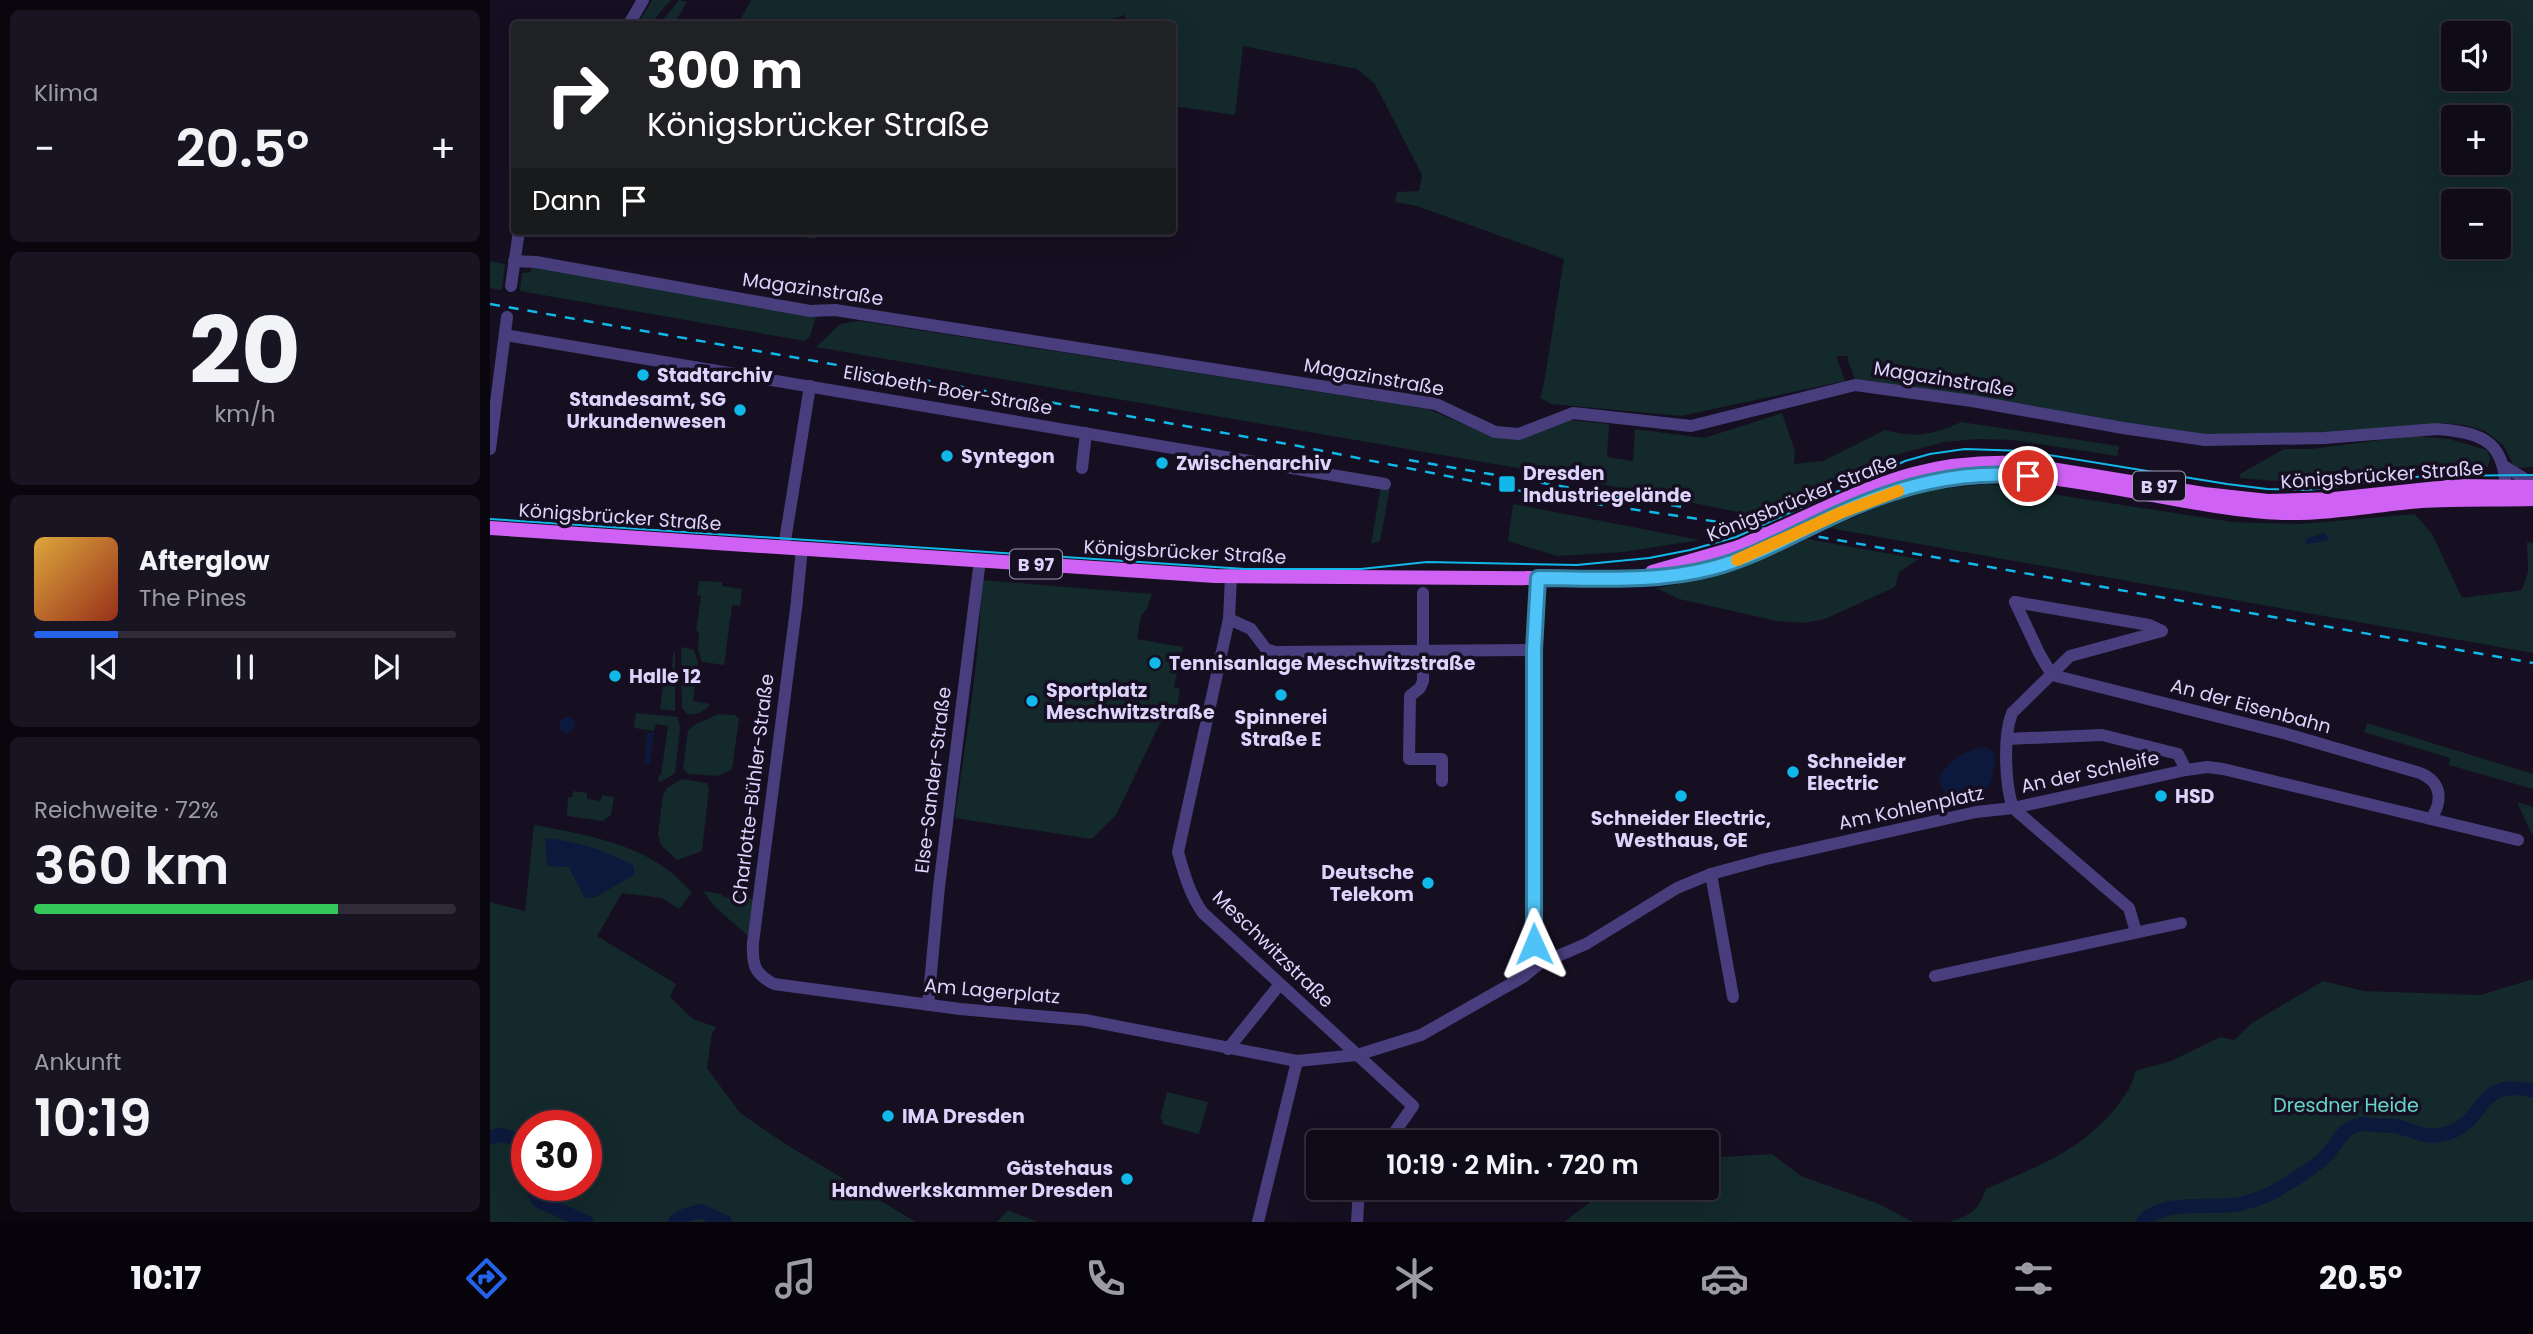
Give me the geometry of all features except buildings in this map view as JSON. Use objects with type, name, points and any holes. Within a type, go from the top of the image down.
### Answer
[{"type":"main road","name":"Königsbrücker Straße","points":[[1628,578],[1738,547],[1892,479],[1926,469],[1959,464],[2014,463],[2204,494],[2268,501],[2345,498],[2432,487],[2506,493],[2533,499]]},
{"type":"main road","name":"Königsbrücker Straße","points":[[490,528],[1231,576],[1654,579],[1713,568],[1759,551],[1882,496],[1929,481],[1984,474],[2043,478],[2203,505],[2284,513],[2344,510],[2506,493],[2533,485]]},
{"type":"street","points":[[631,21],[643,0]]},
{"type":"street","points":[[511,286],[518,235]]},
{"type":"street","name":"Magazinstraße","points":[[514,261],[810,311],[846,312],[1436,404],[1495,432],[1518,434],[1573,413],[1691,426],[1855,385],[1972,401],[2205,440],[2324,438],[2451,430],[2488,442],[2498,453],[2504,466],[2533,485]]},
{"type":"street","points":[[490,449],[507,317]]},
{"type":"street","name":"Elisabeth-Boer-Straße","points":[[505,335],[1385,484]]},
{"type":"street","points":[[784,547],[810,386]]},
{"type":"street","points":[[1082,468],[1086,433]]},
{"type":"street","points":[[2504,466],[2506,493]]},
{"type":"street","name":"Charlotte-Bühler-Straße","points":[[755,971],[752,943],[803,548]]},
{"type":"street","name":"Else-Sander-Straße","points":[[928,1005],[939,887],[980,560]]},
{"type":"street","name":"Meschwitzstraße","points":[[1231,576],[1230,620],[1178,852],[1186,880],[1203,913],[1413,1106],[1397,1130]]},
{"type":"street","points":[[1538,578],[1534,650],[1534,931],[1539,964]]},
{"type":"street","points":[[1423,593],[1423,681],[1420,688],[1410,695],[1409,759],[1442,759],[1441,781]]},
{"type":"street","points":[[2015,602],[2149,625],[2162,631],[2070,656],[2052,675],[2015,602]]},
{"type":"street","points":[[1230,620],[1251,629],[1266,649],[1275,652],[1422,653],[1534,650]]},
{"type":"street","name":"Am Kohlenplatz","points":[[1357,1055],[1397,1045],[1421,1035],[1523,977],[1539,964],[1586,944],[1677,888],[1712,874],[1976,811],[2013,808],[2009,796],[2007,724],[2011,713],[2052,675]]},
{"type":"street","name":"An der Eisenbahn","points":[[2052,675],[2287,734],[2420,773],[2436,783],[2436,813],[2431,819]]},
{"type":"street","name":"An der Schleife","points":[[2007,739],[2102,735],[2178,754],[2186,770]]},
{"type":"street","name":"An der Schleife","points":[[2013,808],[2207,767],[2518,840]]},
{"type":"street","name":"An der Schleife","points":[[2013,808],[2129,908],[2136,932]]},
{"type":"street","points":[[1712,874],[1733,997]]},
{"type":"street","points":[[1936,976],[2181,923]]},
{"type":"street","name":"Am Lagerplatz","points":[[755,971],[774,984],[928,1005],[1085,1020],[1297,1061],[1357,1055]]},
{"type":"street","points":[[1228,1049],[1280,984]]},
{"type":"street","points":[[1258,1222],[1297,1061]]},
{"type":"street","points":[[1357,1222],[1358,1200]]},
{"type":"green space","points":[[652,0],[671,0],[653,21],[640,21]]},
{"type":"green space","points":[[679,0],[687,2],[676,21],[662,21]]},
{"type":"green space","points":[[751,0],[2533,0],[2533,467],[2515,468],[2504,446],[2485,431],[2465,425],[2443,423],[2343,435],[2208,438],[1856,382],[1847,358],[1850,356],[1836,356],[1845,381],[1681,416],[1552,404],[1540,398],[1564,259],[1417,206],[1395,202],[1397,192],[1419,191],[1422,175],[1375,84],[1357,69],[1243,46],[1235,115],[1176,106],[1176,21],[1126,21],[1125,15],[1106,21],[740,21]]},
{"type":"green space","points":[[790,235],[819,235],[814,239]]},
{"type":"green space","points":[[490,261],[505,264],[502,290],[490,288]]},
{"type":"green space","points":[[533,266],[816,317],[810,336],[805,341],[520,291],[522,273],[530,272]]},
{"type":"green space","points":[[860,321],[1428,409],[1492,436],[1570,420],[1609,424],[1607,457],[1633,461],[1635,429],[1704,438],[1782,413],[1795,451],[1794,464],[1823,461],[1885,430],[1924,434],[1961,422],[2119,446],[2117,456],[2012,440],[1944,442],[1888,457],[1762,517],[1552,474],[816,347],[840,324]]},
{"type":"green space","points":[[2413,436],[2449,439],[2487,450],[2490,458],[2488,467],[2427,466],[2334,478],[2275,481],[2240,478],[2240,474],[2284,449],[2310,449]]},
{"type":"green space","points":[[1382,480],[1391,482],[1380,541],[1371,544]]},
{"type":"green space","points":[[1987,484],[2233,522],[2299,524],[2415,514],[2432,534],[2462,598],[2522,590],[2528,572],[2527,542],[2533,543],[2533,653],[1829,528],[1895,500],[1930,490]]},
{"type":"green space","points":[[1513,504],[1700,540],[1623,552],[1557,556],[1508,541]]},
{"type":"green space","points":[[1807,539],[1919,559],[1899,572],[1895,587],[1825,619],[1804,623],[1777,621],[1679,599],[1656,588],[1733,570]]},
{"type":"green space","points":[[981,580],[1152,594],[1141,616],[1137,639],[1183,647],[1174,687],[1180,689],[1176,716],[1160,723],[1116,815],[1092,839],[955,818],[975,670]]},
{"type":"green space","points":[[699,581],[722,582],[722,586],[742,589],[740,606],[732,605],[724,665],[702,662],[698,650],[699,632],[696,631],[701,596],[697,595]]},
{"type":"green space","points":[[681,647],[694,650],[698,663],[693,701],[710,704],[697,714],[687,714],[682,708]]},
{"type":"green space","points":[[673,653],[675,711],[660,709],[665,670],[672,671]]},
{"type":"green space","points":[[636,713],[678,717],[680,728],[675,773],[661,782],[658,781],[668,726],[656,724],[654,731],[634,728]]},
{"type":"green space","points":[[719,714],[735,715],[739,719],[732,769],[718,776],[688,774],[683,768],[688,730]]},
{"type":"green space","points":[[2367,723],[2533,774],[2533,789],[2449,765],[2450,758],[2364,732]]},
{"type":"green space","points":[[682,779],[707,783],[709,789],[702,851],[677,860],[661,845],[658,834],[663,795],[667,788]]},
{"type":"green space","points":[[573,791],[587,793],[587,799],[601,801],[602,795],[614,797],[611,815],[603,821],[567,816],[568,797],[572,797]]},
{"type":"green space","points":[[2517,802],[2533,807],[2533,833],[2531,833]]},
{"type":"green space","points":[[534,825],[620,845],[659,864],[692,893],[679,909],[662,898],[622,893],[597,936],[676,984],[670,997],[693,1019],[716,1027],[712,1033],[707,1068],[740,1113],[787,1145],[916,1222],[490,1222],[490,902],[525,911]],"holes":[[[569,866],[598,896],[585,898]]]},
{"type":"green space","points":[[703,891],[729,898],[730,893],[753,899],[748,936],[715,907]]},
{"type":"green space","name":"Dresdner Heide","points":[[2533,979],[2533,1222],[1949,1222],[1973,1211],[1986,1189],[2058,1156],[2090,1134],[2121,1101],[2131,1085],[2135,1071],[2171,1061],[2220,1037],[2234,1040],[2252,1023],[2323,981],[2364,991],[2480,995]]},
{"type":"green space","points":[[1167,1092],[1208,1102],[1199,1134],[1162,1124],[1163,1120],[1160,1119]]},
{"type":"green space","points":[[1772,1154],[1801,1176],[1879,1204],[1913,1222],[1564,1222],[1593,1200],[1719,1200],[1719,1157]]},
{"type":"green space","points":[[1008,1210],[1038,1222],[997,1222]]},
{"type":"water","points":[[2324,533],[2329,537],[2327,541],[2306,544],[2306,539]]},
{"type":"water","points":[[567,717],[575,725],[567,733],[559,725]]},
{"type":"water","points":[[647,733],[654,733],[650,764],[644,763]]},
{"type":"water","points":[[1986,747],[1993,752],[1994,766],[1991,780],[1980,799],[1974,803],[1946,798],[1939,779],[1946,767],[1964,753]]},
{"type":"water","points":[[545,838],[569,841],[601,851],[633,865],[635,874],[598,896],[585,898],[569,867],[547,866]]},
{"type":"waterway","points":[[2143,1222],[2162,1210],[2238,1204],[2270,1194],[2322,1159],[2348,1129],[2357,1125],[2394,1126],[2438,1136],[2469,1121],[2491,1095],[2501,1090],[2514,1088],[2533,1091]]},
{"type":"waterway","points":[[490,1137],[501,1135],[511,1137]]},
{"type":"waterway","points":[[539,1201],[586,1222]]},
{"type":"waterway","points":[[675,1222],[685,1215],[701,1211],[725,1222]]},
{"type":"tram line","points":[[490,519],[1245,569],[1361,569],[1427,562],[1577,565],[1649,558],[1736,537],[1905,461],[1965,449],[2025,451],[2267,489],[2307,490],[2424,476],[2533,475]]},
{"type":"railway","points":[[490,304],[1293,445],[1556,498],[1820,537],[2533,663]]},
{"type":"railway","points":[[1409,460],[1682,507]]},
{"type":"slow traffic","points":[[1737,560],[1840,513],[1898,491]]},
{"type":"place","name":"Stadtarchiv","points":[[643,375]]},
{"type":"place","name":"Standesamt, SG Urkundenwesen","points":[[740,410]]},
{"type":"place","name":"Syntegon","points":[[947,456]]},
{"type":"place","name":"Zwischenarchiv","points":[[1162,463]]},
{"type":"place","name":"Dresden Industriegelände","points":[[1507,484]]},
{"type":"place","name":"Tennisanlage Meschwitzstraße","points":[[1155,663]]},
{"type":"place","name":"Halle 12","points":[[615,676]]},
{"type":"place","name":"Spinnerei Straße E","points":[[1281,695]]},
{"type":"place","name":"Sportplatz Meschwitzstraße","points":[[1032,701]]},
{"type":"place","name":"Schneider Electric","points":[[1793,772]]},
{"type":"place","name":"Schneider Electric, Westhaus, GE","points":[[1681,796]]},
{"type":"place","name":"HSD","points":[[2161,796]]},
{"type":"place","name":"Deutsche Telekom","points":[[1428,883]]},
{"type":"place","name":"IMA Dresden","points":[[888,1116]]},
{"type":"place","name":"Gästehaus Handwerkskammer Dresden","points":[[1127,1179]]},
{"type":"route","points":[[1534,944],[1534,650],[1538,578],[1654,579],[1693,573],[1734,561],[1840,513],[1929,481],[1984,474],[2028,476]]}]
